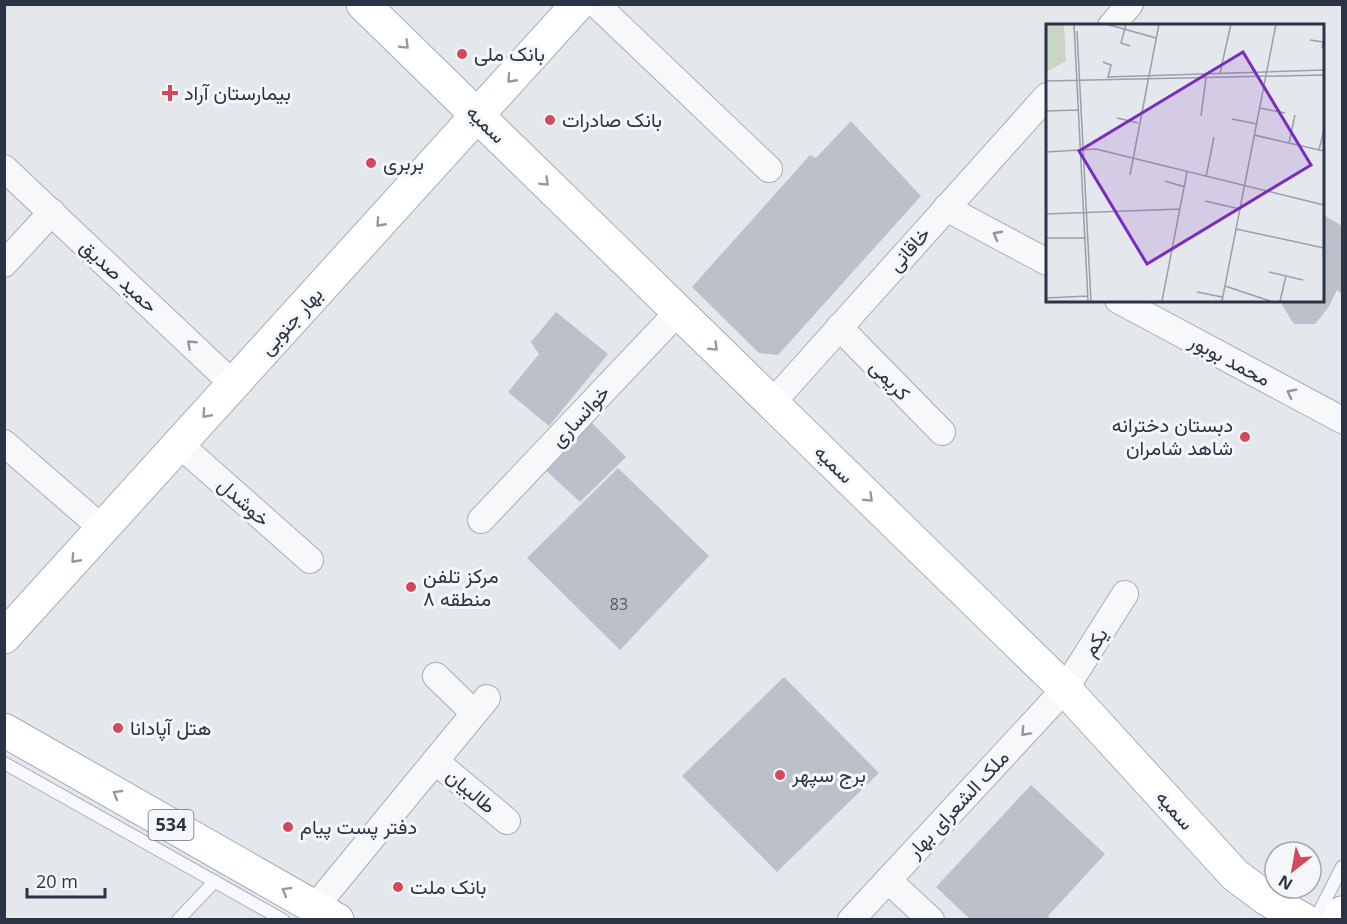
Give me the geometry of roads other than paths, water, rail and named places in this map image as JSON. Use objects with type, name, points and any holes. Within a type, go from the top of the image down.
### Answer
[{"type":"main road","name":"سمیه","points":[[363,4],[1065,689],[1235,875],[1267,899],[1304,920]]},
{"type":"main road","name":"بهار جنوبی","points":[[4,637],[578,4]]},
{"type":"main road","name":"534","points":[[4,730],[326,913]]},
{"type":"main road","points":[[1339,920],[1342,913]]},
{"type":"street","points":[[596,4],[769,169]]},
{"type":"street","points":[[1113,24],[1130,4]]},
{"type":"street","name":"خاقانی","points":[[772,403],[1046,97]]},
{"type":"street","name":"حمید صدیق","points":[[4,168],[233,384]]},
{"type":"street","points":[[946,208],[1046,261]]},
{"type":"street","points":[[4,264],[52,212]]},
{"type":"street","name":"محمد بوبور","points":[[1122,302],[1342,420]]},
{"type":"street","name":"خوانساری","points":[[481,520],[678,312]]},
{"type":"street","name":"کریمی","points":[[839,327],[942,432]]},
{"type":"street","points":[[4,443],[103,529]]},
{"type":"street","name":"خوشدل","points":[[179,444],[310,560]]},
{"type":"street","name":"یکم","points":[[1065,689],[1125,594]]},
{"type":"street","name":"طالبیان","points":[[326,913],[435,761],[481,705],[436,676]]},
{"type":"street","name":"ملک الشعرای بهار","points":[[851,920],[1065,689]]},
{"type":"street","name":"طالبیان","points":[[435,761],[507,822]]},
{"type":"street","points":[[888,880],[931,920]]},
{"type":"lane","points":[[4,763],[283,920]]},
{"type":"lane","points":[[1315,920],[1342,867]]},
{"type":"lane","points":[[178,920],[215,881]]},
{"type":"place","name":"بانک ملی","points":[[462,54]]},
{"type":"place","name":"بیمارستان آراد","points":[[170,93]]},
{"type":"place","name":"بانک صادرات","points":[[550,120]]},
{"type":"place","name":"بربری","points":[[371,163]]},
{"type":"place","name":"دبستان دخترانه شاهد شامران","points":[[1245,437]]},
{"type":"place","name":"مرکز تلفن منطقه ۸","points":[[411,587]]},
{"type":"place","name":"هتل آپادانا","points":[[118,728]]},
{"type":"place","name":"برج سپهر","points":[[780,775]]},
{"type":"place","name":"دفتر پست پیام","points":[[288,827]]},
{"type":"place","name":"بانک ملت","points":[[398,887]]}]
